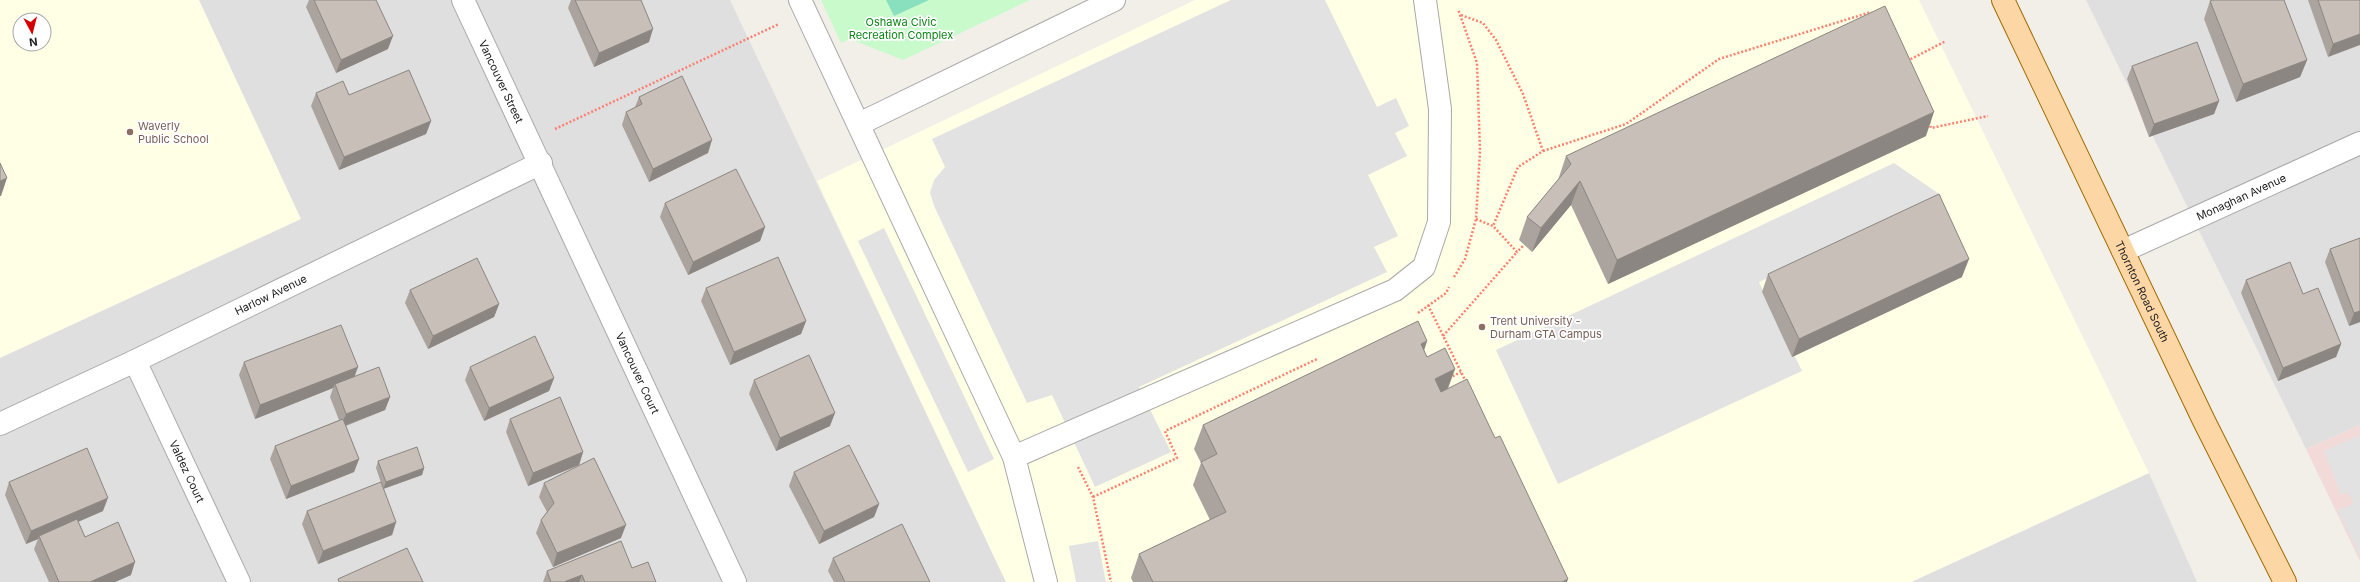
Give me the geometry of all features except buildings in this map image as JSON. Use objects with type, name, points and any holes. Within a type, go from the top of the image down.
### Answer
[{"type":"main road","name":"Thornton Road South","points":[[2003,0],[2123,251],[2285,582]]},
{"type":"street","name":"Vancouver Street","points":[[463,0],[541,163]]},
{"type":"street","points":[[800,0],[1014,457],[1046,582]]},
{"type":"street","points":[[859,124],[1114,0]]},
{"type":"street","points":[[1014,457],[1396,290],[1424,266],[1439,222],[1440,109],[1425,0]]},
{"type":"street","name":"Monaghan Avenue","points":[[2123,251],[2360,143]]},
{"type":"street","name":"Harlow Avenue","points":[[0,424],[135,361],[541,163]]},
{"type":"street","name":"Vancouver Court","points":[[541,163],[735,582]]},
{"type":"street","name":"Valdez Court","points":[[135,361],[239,582]]},
{"type":"path","points":[[1493,226],[1518,167],[1542,151],[1626,124],[1719,59],[1871,12],[1875,19]]},
{"type":"path","points":[[1460,15],[1483,23],[1496,40],[1523,94],[1542,151]]},
{"type":"path","points":[[530,141],[779,24]]},
{"type":"path","points":[[1904,63],[1946,41]]},
{"type":"path","points":[[1928,120],[1931,128],[1988,116]]},
{"type":"path","points":[[1476,219],[1493,226],[1517,252]]},
{"type":"path","points":[[1444,336],[1524,245]]},
{"type":"path","points":[[1428,305],[1467,384]]},
{"type":"path","points":[[1448,379],[1462,372]]},
{"type":"path","points":[[1078,467],[1093,497],[1111,582]]},
{"type":"shaded area","points":[[0,0],[730,0],[1006,582],[0,582]]},
{"type":"shaded area","name":"Waverly Public School","points":[[0,0],[199,0],[301,219],[0,358]]},
{"type":"shaded area","name":"Trent University - Durham GTA Campus","points":[[1195,0],[1919,0],[2149,473],[1911,582],[1006,582],[817,181]]},
{"type":"shaded area","points":[[1231,0],[1325,0],[1377,107],[1396,98],[1409,126],[1395,133],[1407,156],[1368,175],[1398,236],[1374,247],[1387,272],[1139,387],[1171,452],[1095,487],[1052,395],[1027,403],[935,208],[930,193],[934,180],[945,167],[932,139]]},
{"type":"shaded area","points":[[2086,0],[2360,0],[2360,425],[2306,449]]},
{"type":"shaded area","points":[[1894,163],[1942,196],[1759,282],[1802,371],[1558,484],[1496,350]]},
{"type":"shaded area","points":[[884,228],[994,459],[968,472],[858,241]]},
{"type":"shaded area","points":[[2360,425],[2360,561],[2306,449]]},
{"type":"shaded area","points":[[2360,435],[2360,555],[2337,510],[2354,504],[2348,492],[2341,495],[2324,451]]},
{"type":"shaded area","points":[[2149,473],[2197,582],[1911,582]]},
{"type":"shaded area","points":[[1098,541],[1106,582],[1076,582],[1069,546]]},
{"type":"green space","name":"Oshawa Civic Recreation Complex","points":[[821,0],[1030,0],[903,60],[850,39],[841,43]]},
{"type":"green space","points":[[886,0],[929,0],[894,16]]},
{"type":"place","name":"Waverly Public School","points":[[130,132]]},
{"type":"place","name":"Trent University - Durham GTA Campus","points":[[1482,327]]}]
